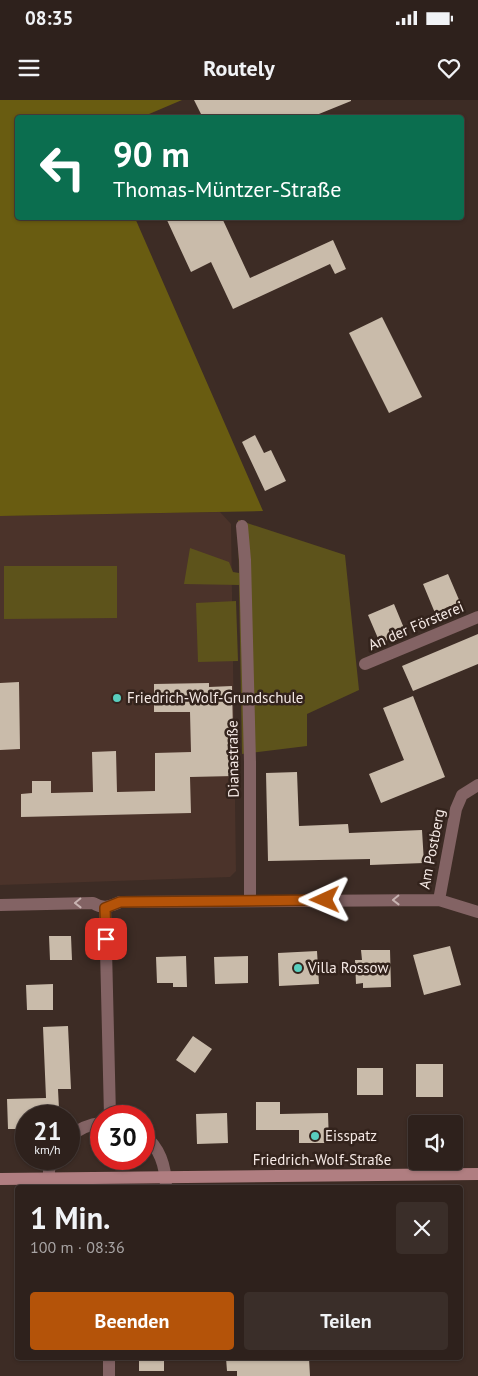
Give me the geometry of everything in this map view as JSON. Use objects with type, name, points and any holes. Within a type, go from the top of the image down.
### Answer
[{"type":"street","name":"Dianastraße","points":[[242,526],[245,560],[250,762],[250,901]]},
{"type":"street","name":"An der Försterei","points":[[365,664],[478,617]]},
{"type":"street","name":"Am Postberg","points":[[439,900],[456,809],[462,795],[478,785]]},
{"type":"street","points":[[0,905],[93,903],[105,908],[120,902],[439,900],[478,912]]},
{"type":"street","points":[[105,908],[110,1105]]},
{"type":"street","points":[[155,1148],[163,1162],[166,1183]]},
{"type":"street","points":[[49,1183],[51,1170]]},
{"type":"street","name":"Friedrich-Wolf-Straße","points":[[0,1179],[49,1183],[166,1183],[478,1174]]},
{"type":"street","points":[[109,1360],[110,1376]]},
{"type":"shaded area","points":[[0,100],[182,100],[147,115],[15,115],[15,220],[136,220],[263,511],[0,516]]},
{"type":"shaded area","name":"Friedrich-Wolf-Grundschule","points":[[220,512],[231,524],[236,871],[230,877],[0,885],[0,516]]},
{"type":"shaded area","points":[[238,520],[345,555],[359,690],[307,714],[307,746],[242,754],[239,585],[184,584],[190,548],[229,562],[233,572],[239,573]]},
{"type":"shaded area","points":[[4,566],[117,566],[117,618],[4,619]]},
{"type":"shaded area","points":[[236,601],[238,661],[198,662],[196,603]]},
{"type":"building","points":[[194,100],[351,100],[316,115],[202,115]]},
{"type":"building","points":[[167,220],[223,220],[250,278],[333,240],[346,269],[335,274],[330,264],[233,309],[211,262],[191,272]]},
{"type":"building","points":[[382,317],[422,397],[389,413],[349,333]]},
{"type":"building","points":[[255,435],[264,453],[271,450],[286,481],[265,491],[242,442]]},
{"type":"building","points":[[448,574],[460,602],[435,613],[423,584]]},
{"type":"building","points":[[394,604],[406,633],[380,643],[368,615]]},
{"type":"building","points":[[478,634],[478,664],[413,691],[402,666]]},
{"type":"building","points":[[19,682],[20,749],[0,750],[0,683]]},
{"type":"building","points":[[209,683],[209,687],[232,686],[234,776],[190,777],[191,813],[21,817],[21,794],[32,793],[32,781],[51,781],[51,793],[93,792],[92,752],[116,751],[117,792],[155,791],[155,753],[191,752],[190,712],[154,712],[154,684]]},
{"type":"building","points":[[413,696],[445,777],[381,803],[369,774],[404,760],[383,708]]},
{"type":"building","points":[[297,772],[299,826],[348,824],[349,833],[422,830],[424,863],[370,865],[370,859],[268,861],[266,773]]},
{"type":"building","points":[[49,936],[71,936],[72,960],[50,960]]},
{"type":"building","points":[[450,946],[461,985],[424,995],[413,955]]},
{"type":"building","points":[[361,950],[390,950],[391,987],[363,988],[363,983],[356,984],[355,960],[362,960]]},
{"type":"building","name":"Villa Rossow","points":[[317,951],[319,984],[279,986],[278,953]]},
{"type":"building","points":[[186,956],[187,987],[173,987],[173,983],[157,983],[156,957]]},
{"type":"building","points":[[248,956],[248,983],[215,984],[214,957]]},
{"type":"building","points":[[53,984],[53,1010],[27,1010],[26,985]]},
{"type":"building","points":[[68,1026],[71,1089],[58,1089],[59,1105],[15,1105],[15,1129],[8,1129],[7,1099],[46,1098],[43,1027]]},
{"type":"building","points":[[193,1036],[212,1049],[195,1073],[176,1060]]},
{"type":"building","points":[[416,1064],[443,1064],[443,1097],[416,1097]]},
{"type":"building","points":[[357,1068],[383,1068],[383,1095],[357,1095]]},
{"type":"building","points":[[256,1102],[280,1102],[280,1114],[328,1113],[329,1143],[299,1143],[299,1130],[256,1130]]},
{"type":"building","points":[[227,1113],[228,1143],[197,1144],[196,1114]]},
{"type":"building","points":[[139,1360],[164,1360],[164,1371],[139,1371]]},
{"type":"building","points":[[226,1360],[309,1360],[310,1376],[237,1376],[237,1371],[227,1371]]},
{"type":"place","name":"Friedrich-Wolf-Grundschule","points":[[117,698]]},
{"type":"place","name":"Villa Rossow","points":[[298,968]]},
{"type":"place","name":"Eisspatz","points":[[315,1136]]},
{"type":"route","points":[[106,939],[105,908],[120,902],[325,900]]}]
